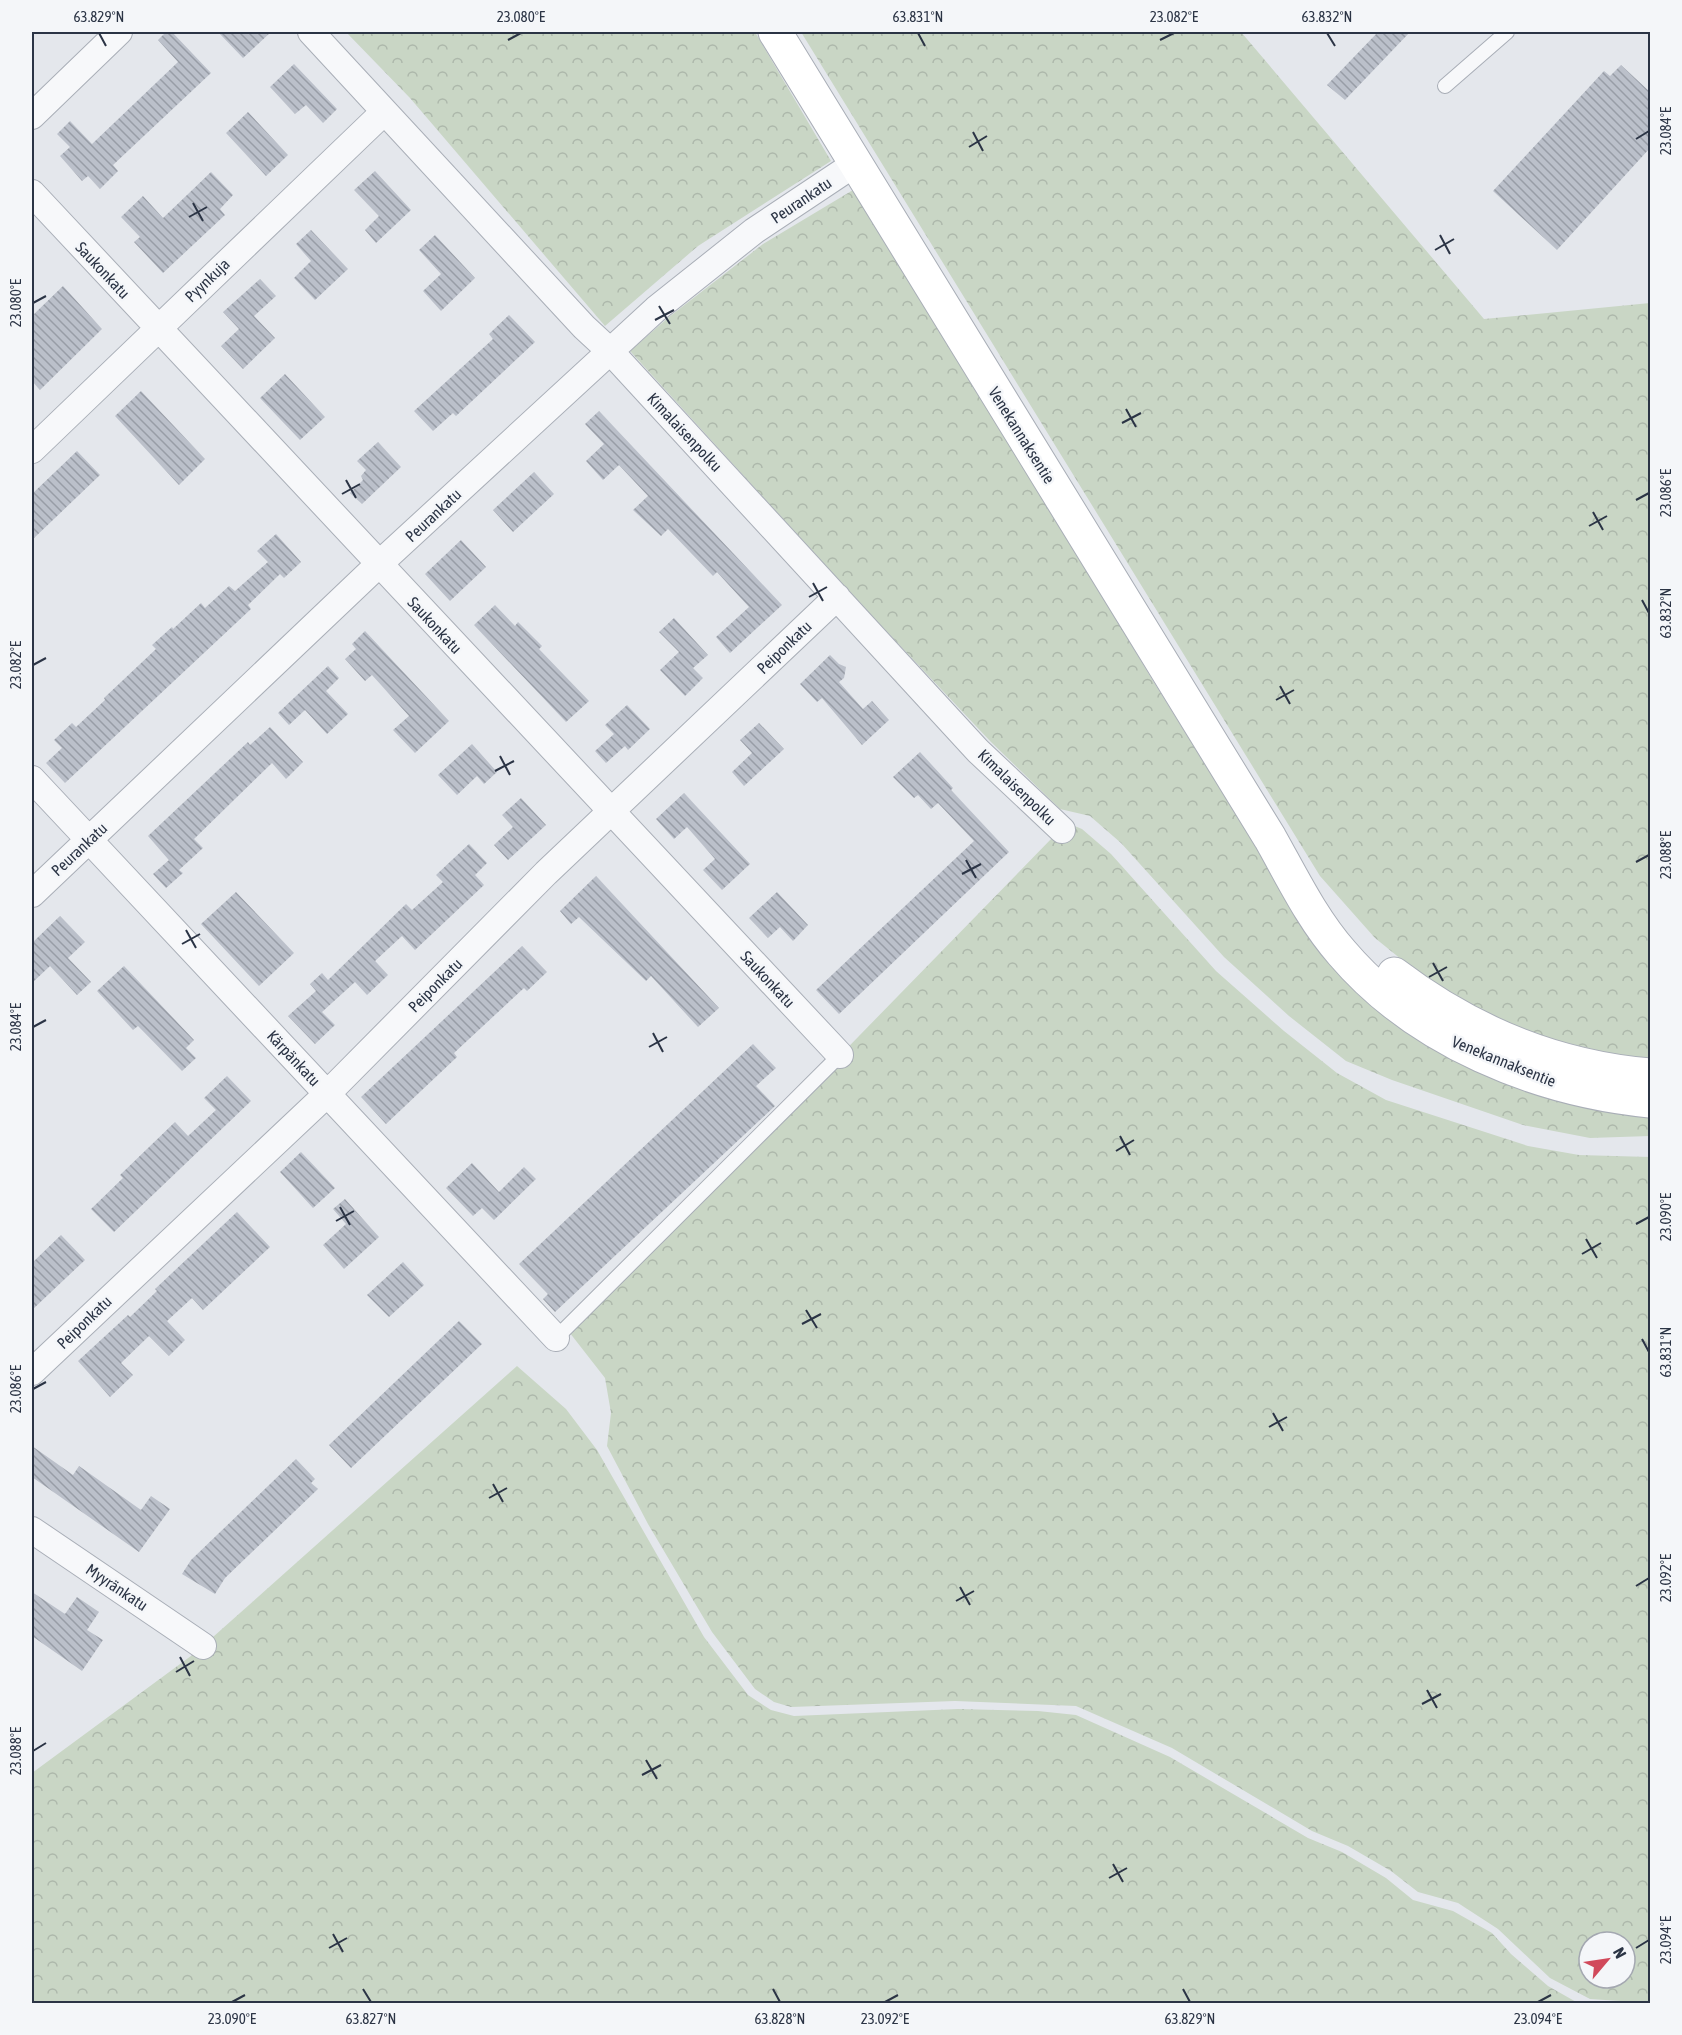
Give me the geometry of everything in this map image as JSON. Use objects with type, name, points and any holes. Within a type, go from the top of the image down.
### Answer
[{"type":"street","points":[[32,116],[119,32]]},
{"type":"street","name":"Kimalaisenpolku","points":[[311,32],[584,327],[611,352],[978,751],[1062,830]]},
{"type":"street","name":"Venekannaksentie","points":[[775,32],[1270,838],[1310,909],[1342,953],[1375,986],[1422,1023],[1470,1051],[1535,1076],[1600,1095],[1650,1101]]},
{"type":"street","name":"Pyynkuja","points":[[32,450],[157,327],[384,112]]},
{"type":"street","name":"Peurankatu","points":[[32,894],[378,566],[656,309],[754,231],[856,163]]},
{"type":"street","name":"Saukonkatu","points":[[32,193],[378,566],[840,1055]]},
{"type":"street","name":"Peiponkatu","points":[[32,1372],[327,1094],[546,873],[837,597]]},
{"type":"street","name":"Kärpänkatu","points":[[32,779],[556,1338]]},
{"type":"street","name":"Venekannaksentie","points":[[1270,838],[1320,901],[1362,947],[1394,975],[1442,1008],[1506,1040],[1557,1058],[1608,1070],[1650,1075]]},
{"type":"street","name":"Myyränkatu","points":[[32,1530],[203,1646]]},
{"type":"lane","points":[[1445,86],[1507,32]]},
{"type":"lane","points":[[556,1338],[840,1055]]},
{"type":"green space","points":[[346,32],[755,32],[831,161],[698,246],[605,326],[410,98]]},
{"type":"green space","points":[[801,32],[1241,32],[1484,319],[1650,303],[1650,1060],[1634,1059],[1555,1040],[1490,1020],[1423,977],[1375,938],[1320,876]]},
{"type":"green space","points":[[853,190],[1027,469],[1150,676],[1286,894],[1323,947],[1543,1094],[1591,1109],[1650,1113],[1650,1136],[1590,1138],[1523,1125],[1392,1080],[1346,1061],[1289,1016],[1224,957],[1121,843],[1090,816],[1060,809],[991,742],[854,597],[630,351],[669,317],[763,244]]},
{"type":"green space","points":[[1072,825],[1082,829],[1111,854],[1216,971],[1284,1031],[1337,1073],[1386,1100],[1528,1146],[1579,1155],[1650,1157],[1650,2003],[1590,1999],[1550,1978],[1498,1929],[1458,1903],[1418,1892],[1391,1871],[1348,1846],[1312,1831],[1172,1748],[1076,1706],[955,1701],[791,1707],[774,1702],[755,1689],[712,1632],[648,1524],[607,1446],[611,1413],[605,1378],[566,1328],[820,1076],[1052,838]]},
{"type":"green space","points":[[517,1366],[566,1409],[597,1450],[704,1637],[748,1695],[771,1710],[794,1716],[958,1709],[1038,1711],[1076,1715],[1170,1757],[1308,1838],[1342,1852],[1386,1878],[1413,1900],[1453,1911],[1492,1933],[1511,1954],[1548,1986],[1578,2003],[32,2003],[32,1773],[195,1653]]},
{"type":"building","points":[[166,32],[172,32],[211,73],[113,165],[118,171],[100,189],[88,176],[82,181],[60,156],[70,147],[57,134],[70,121],[92,144],[178,62],[158,40]]},
{"type":"building","points":[[218,32],[271,32],[243,58]]},
{"type":"building","points":[[1378,32],[1410,32],[1345,100],[1327,85]]},
{"type":"building","points":[[294,64],[337,109],[323,123],[306,105],[295,114],[270,87]]},
{"type":"building","points":[[1621,65],[1650,92],[1650,148],[1557,250],[1493,191],[1604,71],[1610,76]]},
{"type":"building","points":[[248,112],[288,155],[266,176],[226,133]]},
{"type":"building","points":[[375,171],[411,210],[376,243],[365,230],[379,216],[354,190]]},
{"type":"building","points":[[211,172],[233,195],[220,209],[225,215],[163,273],[134,242],[140,237],[121,217],[143,196],[163,218]]},
{"type":"building","points":[[311,230],[348,269],[315,300],[294,278],[311,261],[296,244]]},
{"type":"building","points":[[435,235],[475,278],[441,311],[423,291],[441,274],[419,250]]},
{"type":"building","points":[[260,279],[276,296],[254,316],[275,338],[243,369],[221,346],[239,329],[223,312]]},
{"type":"building","points":[[63,286],[102,329],[40,390],[32,381],[32,316]]},
{"type":"building","points":[[509,315],[535,342],[456,416],[453,413],[433,431],[414,411],[493,339],[489,334]]},
{"type":"building","points":[[285,374],[325,417],[300,440],[260,398]]},
{"type":"building","points":[[141,391],[205,459],[179,485],[115,416]]},
{"type":"building","points":[[599,411],[782,605],[730,653],[716,637],[749,607],[717,572],[713,576],[668,529],[661,536],[633,510],[648,496],[619,465],[603,480],[586,461],[604,444],[585,424]]},
{"type":"building","points":[[378,442],[401,467],[362,504],[350,493],[363,480],[361,476],[366,470],[357,461]]},
{"type":"building","points":[[77,451],[100,475],[32,540],[32,494]]},
{"type":"building","points":[[534,472],[554,494],[513,532],[493,510]]},
{"type":"building","points":[[276,534],[301,562],[284,578],[280,574],[248,605],[251,609],[65,783],[46,763],[62,748],[54,740],[72,723],[76,727],[105,700],[104,698],[156,649],[152,645],[172,627],[173,629],[201,603],[205,608],[229,586],[235,591],[268,562],[257,551]]},
{"type":"building","points":[[461,540],[486,567],[450,601],[425,574]]},
{"type":"building","points":[[495,605],[515,626],[518,622],[542,646],[539,649],[589,701],[566,722],[474,625]]},
{"type":"building","points":[[674,618],[708,655],[693,668],[703,678],[685,696],[660,670],[679,652],[659,632]]},
{"type":"building","points":[[365,631],[449,721],[415,753],[393,730],[409,716],[372,675],[365,681],[345,659],[356,649],[352,644]]},
{"type":"building","points":[[830,655],[846,667],[844,678],[839,682],[863,709],[872,701],[889,720],[862,745],[822,698],[817,702],[800,684]]},
{"type":"building","points":[[328,666],[339,678],[326,691],[348,714],[327,734],[305,710],[289,725],[278,713]]},
{"type":"building","points":[[627,705],[650,729],[628,750],[625,746],[606,763],[595,751],[614,734],[605,725]]},
{"type":"building","points":[[759,723],[784,749],[744,786],[732,772],[752,753],[740,740]]},
{"type":"building","points":[[270,727],[303,762],[286,779],[272,763],[194,839],[203,848],[179,870],[183,873],[166,888],[153,874],[169,860],[148,836],[248,742],[250,745]]},
{"type":"building","points":[[472,744],[497,772],[484,784],[477,776],[457,795],[438,775]]},
{"type":"building","points":[[920,752],[953,788],[951,790],[1009,852],[839,1014],[816,990],[974,841],[938,803],[931,809],[918,795],[914,798],[893,777]]},
{"type":"building","points":[[684,793],[750,864],[722,890],[703,870],[715,859],[687,827],[674,839],[656,819]]},
{"type":"building","points":[[521,798],[546,825],[508,860],[494,845],[513,827],[502,815]]},
{"type":"building","points":[[469,844],[487,863],[475,875],[484,885],[415,950],[402,936],[375,961],[388,975],[367,995],[355,982],[322,1012],[335,1025],[315,1044],[288,1016],[316,991],[310,984],[322,973],[328,980],[406,904],[412,910],[443,882],[436,875]]},
{"type":"building","points":[[596,876],[719,1008],[698,1027],[651,976],[646,981],[579,917],[571,924],[560,911]]},
{"type":"building","points":[[236,892],[294,953],[259,986],[201,924]]},
{"type":"building","points":[[777,892],[808,925],[793,941],[780,927],[768,938],[749,918]]},
{"type":"building","points":[[60,916],[85,942],[68,958],[91,982],[77,995],[50,966],[32,983],[32,943]]},
{"type":"building","points":[[522,946],[547,972],[527,991],[524,988],[454,1053],[457,1057],[386,1124],[361,1097]]},
{"type":"building","points":[[124,966],[194,1040],[186,1048],[196,1058],[182,1071],[138,1026],[133,1030],[97,991]]},
{"type":"building","points":[[753,1044],[776,1068],[756,1086],[775,1106],[555,1312],[543,1299],[548,1294],[519,1264]]},
{"type":"building","points":[[227,1076],[251,1101],[114,1232],[91,1209],[123,1178],[120,1175],[175,1122],[188,1136],[216,1110],[204,1098]]},
{"type":"building","points":[[301,1152],[335,1188],[313,1208],[280,1172]]},
{"type":"building","points":[[472,1163],[499,1192],[524,1167],[536,1179],[494,1220],[482,1208],[473,1216],[446,1188]]},
{"type":"building","points":[[345,1199],[379,1237],[344,1269],[323,1245],[346,1224],[333,1209]]},
{"type":"building","points":[[237,1212],[270,1247],[203,1310],[192,1298],[167,1321],[185,1340],[169,1356],[149,1336],[121,1363],[133,1375],[110,1397],[78,1361],[128,1315],[130,1317],[157,1291],[155,1289]]},
{"type":"building","points":[[61,1235],[85,1260],[32,1310],[32,1263]]},
{"type":"building","points":[[403,1262],[424,1285],[389,1317],[367,1295]]},
{"type":"building","points":[[459,1321],[482,1344],[351,1468],[329,1445]]},
{"type":"building","points":[[32,1446],[73,1475],[79,1466],[141,1510],[151,1496],[170,1509],[139,1552],[32,1477]]},
{"type":"building","points":[[296,1459],[315,1479],[311,1483],[318,1489],[225,1578],[215,1594],[182,1574],[191,1560]]},
{"type":"building","points":[[32,1592],[65,1614],[77,1597],[99,1612],[87,1630],[103,1640],[82,1671],[32,1636]]}]
